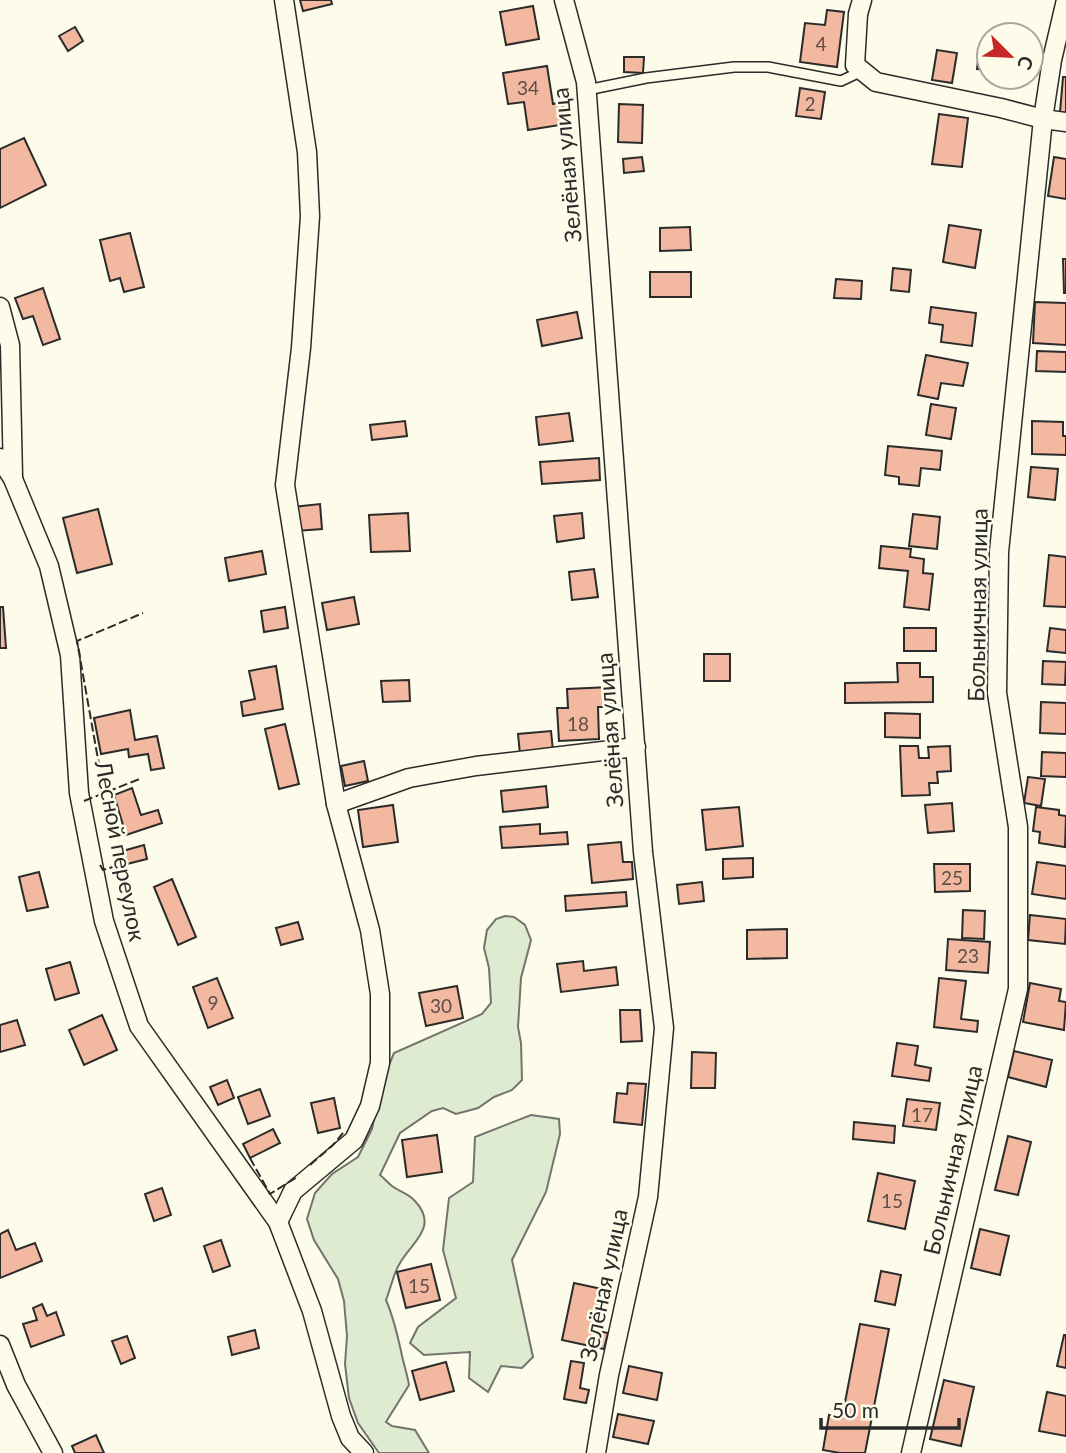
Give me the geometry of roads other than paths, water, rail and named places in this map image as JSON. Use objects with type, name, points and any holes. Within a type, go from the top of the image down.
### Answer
[{"type":"street","points":[[278,1222],[293,1191],[354,1140],[370,1106],[380,1063],[380,995],[370,930],[336,804],[285,485],[301,348],[310,216],[307,152],[284,0]]},
{"type":"street","name":"Зелёная улица","points":[[564,0],[587,90],[643,852],[664,1028],[648,1197],[609,1376],[596,1453]]},
{"type":"street","points":[[862,0],[858,14],[855,65],[876,82],[1066,122]]},
{"type":"street","name":"Больничная улица","points":[[911,1453],[1018,989],[1018,827],[997,693],[999,552],[1043,119],[1052,60],[1066,0]]},
{"type":"street","points":[[0,307],[10,345],[13,479]]},
{"type":"street","name":"Лесной переулок","points":[[0,458],[13,479],[49,566],[70,655],[79,793],[104,921],[139,1026],[278,1222],[312,1311],[341,1416],[350,1438],[364,1453]]},
{"type":"street","points":[[336,804],[409,778],[476,766],[636,747]]},
{"type":"street","points":[[0,1345],[16,1385],[53,1453]]},
{"type":"lane","points":[[587,90],[646,78],[734,67],[768,67],[841,81],[862,71]]}]
